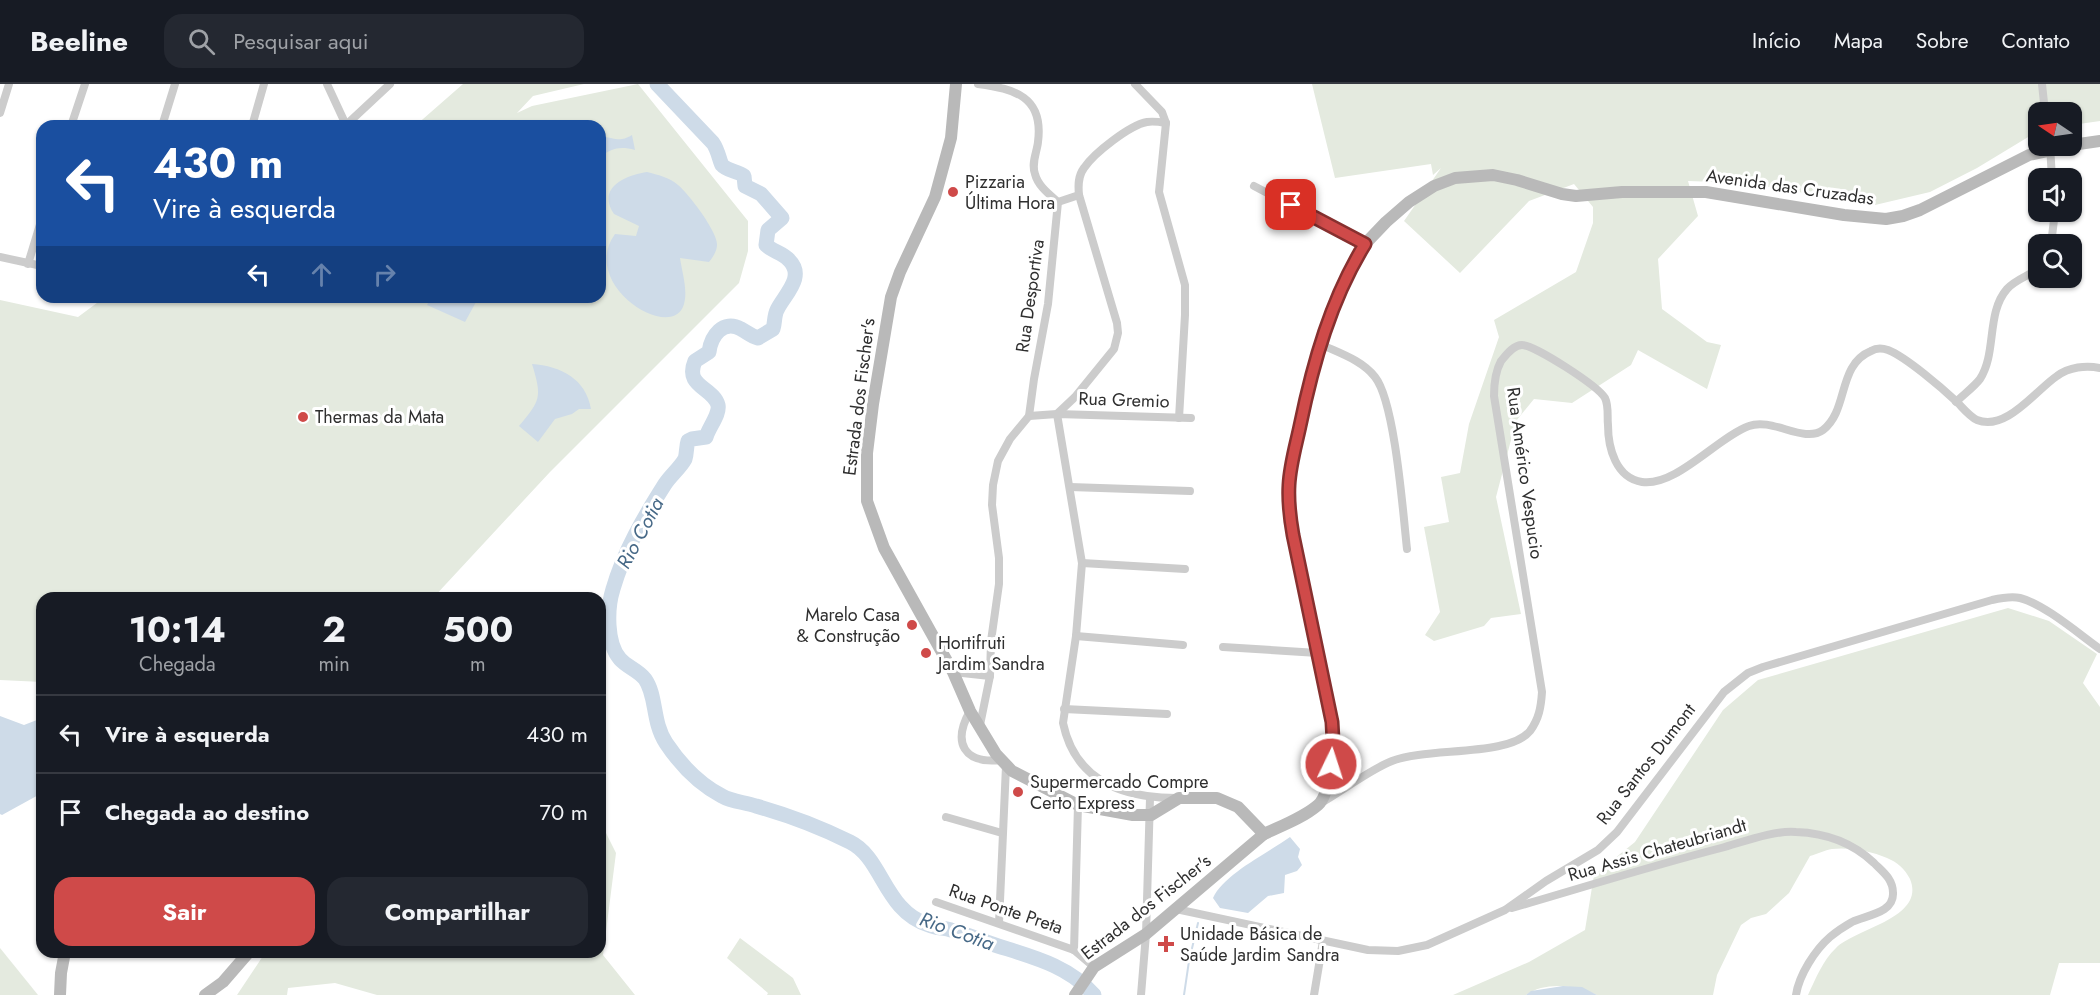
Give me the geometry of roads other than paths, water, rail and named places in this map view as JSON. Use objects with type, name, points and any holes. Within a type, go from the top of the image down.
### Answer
[{"type":"street","points":[[0,113],[9,84]]},
{"type":"street","points":[[73,120],[85,84]]},
{"type":"street","points":[[164,120],[175,84]]},
{"type":"street","points":[[254,120],[264,84]]},
{"type":"street","points":[[327,84],[343,120]]},
{"type":"street","points":[[350,120],[390,84]]},
{"type":"street","name":"Estrada dos Fischer's","points":[[956,84],[951,138],[935,197],[900,272],[891,297],[873,404],[865,479],[867,501],[884,548],[953,672],[970,711],[1004,763],[1078,805],[1133,815],[1151,815]]},
{"type":"street","points":[[978,84],[1007,88],[1028,99],[1039,130],[1034,171],[1040,184],[1058,202],[1079,195]]},
{"type":"street","points":[[1135,84],[1162,112],[1166,123],[1159,192],[1185,285],[1179,418]]},
{"type":"street","points":[[2042,84],[2044,102]]},
{"type":"street","points":[[1166,123],[1149,121],[1133,126],[1096,154],[1083,168],[1078,180],[1079,195],[1118,333],[1114,349],[1075,398],[1057,414],[1082,563],[1076,636],[1062,723],[1065,736],[1088,772],[1126,793],[1150,798],[1217,798],[1238,807],[1264,834],[1320,804]]},
{"type":"street","name":"Avenida das Cruzadas","points":[[2082,143],[2100,141]]},
{"type":"street","name":"Avenida das Cruzadas","points":[[1320,804],[1328,779],[1333,740],[1332,722],[1290,519],[1289,483],[1303,408],[1320,344],[1346,279],[1365,244],[1386,222],[1409,202],[1434,186],[1455,178],[1478,175],[1505,176],[1562,194],[1576,196],[1622,192],[1706,192],[1844,215],[1886,219],[1920,210],[2028,156]]},
{"type":"street","points":[[1254,186],[1365,244]]},
{"type":"street","name":"Rua Desportiva","points":[[1029,416],[1048,304],[1058,202]]},
{"type":"street","points":[[28,264],[36,238]]},
{"type":"street","points":[[0,257],[36,265]]},
{"type":"street","points":[[2028,276],[2006,290],[1995,320],[1989,357],[1980,379],[1956,402],[1977,420],[1996,421],[2029,400],[2058,375],[2074,368],[2090,366],[2100,368]]},
{"type":"street","points":[[1320,344],[1360,363],[1376,377],[1383,390],[1393,438],[1407,549]]},
{"type":"street","name":"Rua Américo Vespucio","points":[[1320,804],[1391,761],[1416,754],[1501,746],[1517,741],[1529,733],[1536,721],[1541,709],[1542,692],[1494,396],[1494,385],[1500,363],[1514,347],[1524,345],[1534,349],[1575,373],[1605,398],[1608,437],[1615,460],[1622,472],[1639,482],[1650,483],[1662,480],[1710,452],[1747,426],[1766,424],[1806,434],[1814,434],[1822,430],[1835,414],[1852,366],[1871,350],[1880,348],[1902,358],[1956,402]]},
{"type":"street","name":"Rua Gremio","points":[[1029,416],[1057,414],[1191,418]]},
{"type":"street","points":[[980,725],[990,676],[999,576],[992,505],[993,484],[998,461],[1010,439],[1029,416]]},
{"type":"street","points":[[1070,487],[1190,492]]},
{"type":"street","points":[[1082,563],[1185,569]]},
{"type":"street","name":"Rua Santos Dumont","points":[[1176,909],[1368,950],[1398,951],[1427,945],[1506,910],[1546,881],[1598,850],[1617,832],[1724,692],[1748,673],[1992,600],[2006,598],[2020,598],[2033,604],[2100,649]]},
{"type":"street","points":[[1076,636],[1183,645]]},
{"type":"street","points":[[1222,647],[1318,653]]},
{"type":"street","points":[[953,672],[990,676]]},
{"type":"street","points":[[1064,709],[1167,714]]},
{"type":"street","points":[[970,711],[962,732],[961,741],[964,749],[973,757],[1004,763],[999,923]]},
{"type":"street","points":[[1141,995],[1146,934],[1150,798]]},
{"type":"street","points":[[1151,815],[1179,798]]},
{"type":"street","points":[[1074,950],[1078,805]]},
{"type":"street","points":[[946,817],[1002,833]]},
{"type":"street","name":"Rua Assis Chateubriandt","points":[[1506,910],[1763,837],[1794,831],[1851,844],[1889,877],[1893,892],[1891,902],[1885,909],[1852,922],[1829,937],[1811,960],[1796,995]]},
{"type":"street","name":"Estrada dos Fischer's","points":[[1076,993],[1094,967],[1146,934],[1264,834]]},
{"type":"street","name":"Rua Ponte Preta","points":[[936,902],[1074,950],[1094,967]]},
{"type":"street","points":[[1314,995],[1323,941]]},
{"type":"street","points":[[60,995],[64,958]]},
{"type":"street","points":[[205,995],[223,982],[244,958]]},
{"type":"water","points":[[632,135],[635,150],[616,149],[606,153],[606,137],[627,138]]},
{"type":"water","points":[[647,172],[667,178],[683,189],[708,222],[716,239],[716,249],[709,262],[680,258],[685,299],[676,315],[663,317],[648,313],[632,303],[618,289],[609,272],[607,253],[615,234],[636,236],[639,226],[614,214],[609,205],[611,190],[616,184],[630,176]]},
{"type":"water","points":[[428,303],[475,303],[465,322],[427,305]]},
{"type":"water","points":[[532,364],[562,371],[578,382],[584,390],[591,409],[579,409],[572,414],[555,419],[538,442],[519,426],[538,398]]},
{"type":"water","points":[[0,716],[24,725],[36,720],[36,796],[0,814]]},
{"type":"water","points":[[1290,837],[1300,849],[1298,857],[1302,865],[1297,871],[1285,875],[1284,893],[1268,896],[1248,913],[1220,908],[1213,898],[1219,889],[1236,872]]},
{"type":"water","points":[[1563,986],[1582,987],[1597,995],[1526,995],[1531,991]]},
{"type":"waterway","name":"Rio Cotia","points":[[657,84],[713,143],[722,165],[744,176],[745,186],[761,194],[782,218],[768,230],[766,245],[787,258],[794,266],[795,279],[776,312],[773,329],[758,338],[735,326],[723,328],[712,340],[709,352],[695,361],[693,376],[696,382],[715,399],[718,409],[706,437],[688,441],[685,459],[657,496],[623,561],[613,589],[610,606],[610,635],[615,652],[623,662],[645,679],[651,693],[658,727],[666,743],[684,766],[706,786],[726,798],[792,817],[850,842],[870,860],[893,897],[914,918],[932,926],[963,933],[1050,964],[1073,977],[1094,995]]},
{"type":"waterway","points":[[1184,995],[1198,923]]},
{"type":"place","name":"Pizzaria Última Hora","points":[[953,192]]},
{"type":"place","name":"Thermas da Mata","points":[[303,417]]},
{"type":"place","name":"Marelo Casa & Construção","points":[[912,625]]},
{"type":"place","name":"Hortifruti Jardim Sandra","points":[[926,653]]},
{"type":"place","name":"Supermercado Compre Certo Express","points":[[1018,792]]},
{"type":"place","name":"Unidade Básica de Saúde Jardim Sandra","points":[[1166,944]]}]
